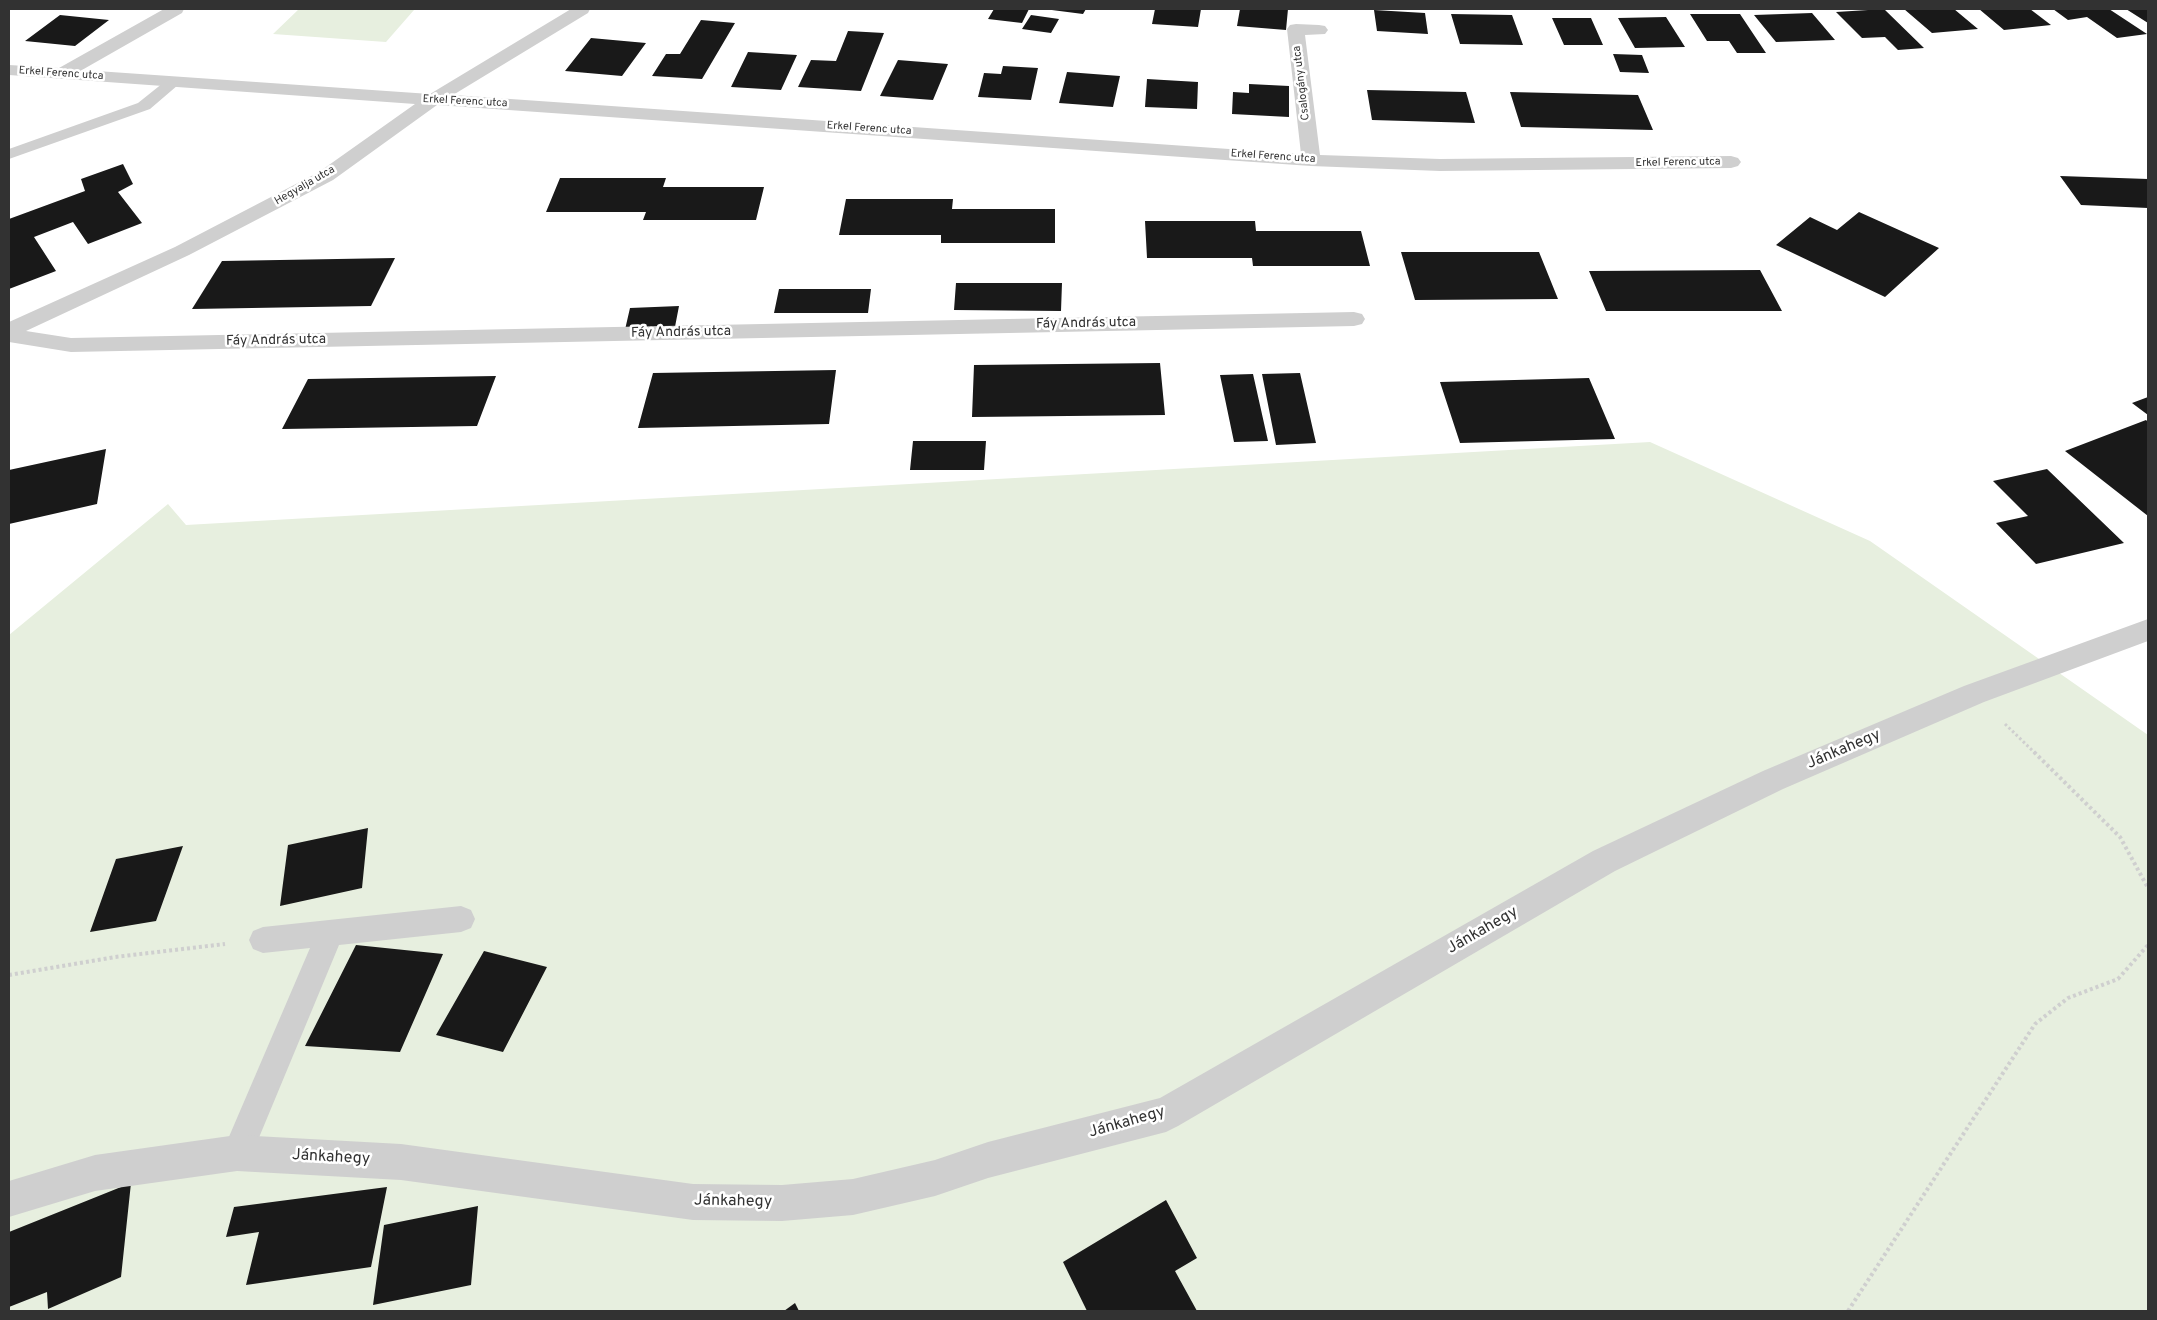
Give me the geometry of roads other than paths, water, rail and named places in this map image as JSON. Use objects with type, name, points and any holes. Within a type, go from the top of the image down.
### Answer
[{"type":"street","points":[[62,74],[176,9]]},
{"type":"street","name":"Hegyalja utca","points":[[9,330],[182,251],[326,176],[432,100],[582,9]]},
{"type":"street","name":"Csalogány utca","points":[[1311,160],[1296,29],[1319,30]]},
{"type":"street","name":"Erkel Ferenc utca","points":[[9,70],[1311,160],[1440,165],[1730,162]]},
{"type":"street","name":"Fáy András utca","points":[[9,334],[70,345],[1354,319]]},
{"type":"street","name":"Jánkahegy","points":[[9,1199],[95,1173],[236,1153],[401,1162],[693,1202],[782,1203],[844,1198],[935,1178],[988,1160],[1166,1114],[1604,861],[1773,780],[1974,694],[2148,630]]},
{"type":"lane","points":[[9,154],[144,106],[173,82]]},
{"type":"lane","points":[[263,940],[462,919]]},
{"type":"lane","points":[[236,1153],[331,932]]}]
